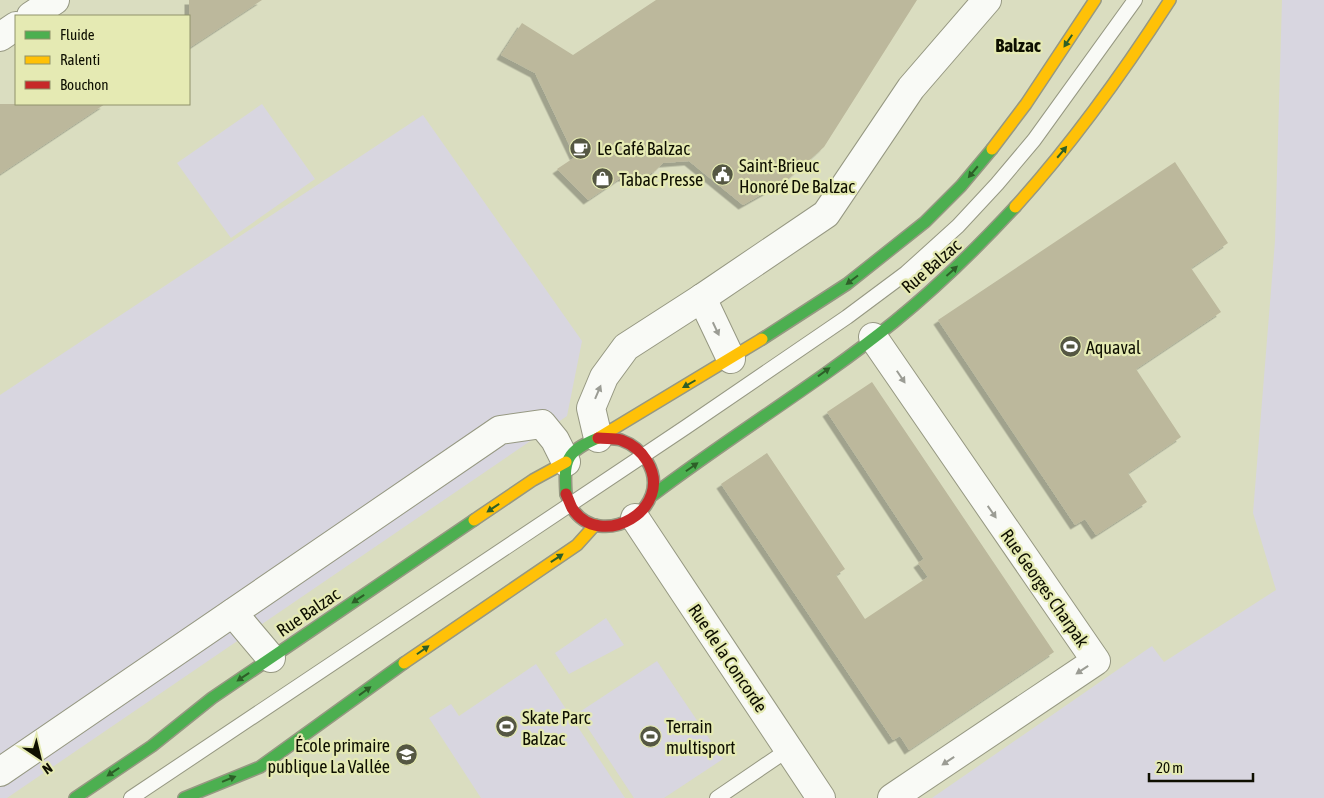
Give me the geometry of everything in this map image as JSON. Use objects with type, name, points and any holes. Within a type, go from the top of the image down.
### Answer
[{"type":"street","points":[[32,15],[55,0]]},
{"type":"street","points":[[653,495],[653,477],[644,455],[633,445],[621,440],[598,438],[591,408],[604,377],[626,347],[826,214],[911,88],[987,0]]},
{"type":"street","name":"Rue Balzac","points":[[75,798],[152,746],[212,698],[533,480],[566,462],[585,443],[598,438],[732,359],[847,284],[925,222],[961,186],[1026,104],[1095,0]]},
{"type":"street","name":"Rue Balzac","points":[[635,518],[641,513],[653,495],[873,337],[924,297],[976,250],[1028,194],[1084,126],[1137,53],[1170,0]]},
{"type":"street","points":[[0,37],[15,27]]},
{"type":"street","points":[[702,298],[732,359]]},
{"type":"street","name":"Rue Georges Charpak","points":[[873,337],[1096,661],[892,798]]},
{"type":"street","points":[[0,772],[500,430],[542,424],[555,440],[566,462],[565,494],[570,505],[581,518],[596,525],[608,527],[620,525],[635,518]]},
{"type":"street","name":"Rue de la Concorde","points":[[635,518],[821,798]]},
{"type":"street","points":[[184,798],[260,767],[383,678],[577,544],[596,525]]},
{"type":"street","points":[[233,613],[271,658]]},
{"type":"lane","points":[[131,798],[644,455],[847,316],[906,273],[958,226],[1034,140],[1135,0]]},
{"type":"lane","points":[[717,798],[789,750]]},
{"type":"shaded area","points":[[1282,0],[1324,0],[1324,798],[932,798],[1152,646],[1164,662],[1276,590],[1253,513],[1275,241]]},
{"type":"shaded area","points":[[262,104],[315,179],[231,238],[177,163]]},
{"type":"shaded area","points":[[423,115],[582,341],[567,416],[7,798],[0,798],[0,395]]},
{"type":"shaded area","points":[[606,618],[624,645],[569,674],[555,653]]},
{"type":"shaded area","name":"Terrain multisport","points":[[657,661],[723,759],[664,798],[634,798],[578,713]]},
{"type":"shaded area","name":"Skate Parc Balzac","points":[[536,664],[625,798],[481,798],[429,718],[451,704],[459,716]]},
{"type":"building","points":[[189,0],[262,0],[190,47]]},
{"type":"building","points":[[656,0],[917,0],[824,147],[787,180],[743,205],[689,161],[663,163],[655,171],[643,177],[622,177],[588,200],[557,169],[575,157],[535,73],[501,55],[522,23],[573,55]]},
{"type":"building","points":[[0,104],[104,105],[0,174]]},
{"type":"building","name":"Aquaval","points":[[1175,162],[1228,243],[1191,268],[1221,312],[1136,369],[1181,437],[1128,473],[1147,502],[1096,535],[1085,519],[1075,525],[938,320]]},
{"type":"building","points":[[872,382],[1054,652],[909,750],[900,736],[893,740],[721,484],[767,453],[845,569],[836,575],[865,619],[928,577],[918,563],[924,559],[827,412]]},
{"type":"traffic: fast","points":[[762,339],[847,284],[925,222],[961,186],[992,149]]},
{"type":"traffic: fast","points":[[653,495],[835,367],[894,322],[956,267],[1015,207]]},
{"type":"traffic: fast","points":[[566,494],[566,473],[569,458],[579,448],[598,438]]},
{"type":"traffic: fast","points":[[75,798],[152,746],[212,698],[474,520]]},
{"type":"traffic: fast","points":[[184,798],[260,767],[404,663]]},
{"type":"traffic: slow","points":[[992,149],[1026,104],[1095,0]]},
{"type":"traffic: slow","points":[[1015,207],[1097,107],[1170,0]]},
{"type":"traffic: slow","points":[[598,438],[762,339]]},
{"type":"traffic: slow","points":[[474,520],[533,480],[566,462]]},
{"type":"traffic: slow","points":[[404,663],[577,545],[595,525]]},
{"type":"traffic: jam","points":[[566,494],[572,508],[584,521],[600,526],[616,525],[631,519],[643,509],[651,495],[653,479],[647,461],[642,454],[621,440],[598,438]]},
{"type":"place","name":"Le Café Balzac","points":[[581,148]]},
{"type":"place","name":"Saint-Brieuc Honoré De Balzac","points":[[723,175]]},
{"type":"place","name":"Tabac Presse","points":[[603,179]]},
{"type":"place","name":"Aquaval","points":[[1070,347]]},
{"type":"place","name":"Skate Parc Balzac","points":[[506,727]]},
{"type":"place","name":"Terrain multisport","points":[[650,736]]},
{"type":"place","name":"École primaire publique La Vallée","points":[[406,755]]},
{"type":"district","name":"Balzac","points":[[1018,45]]}]
